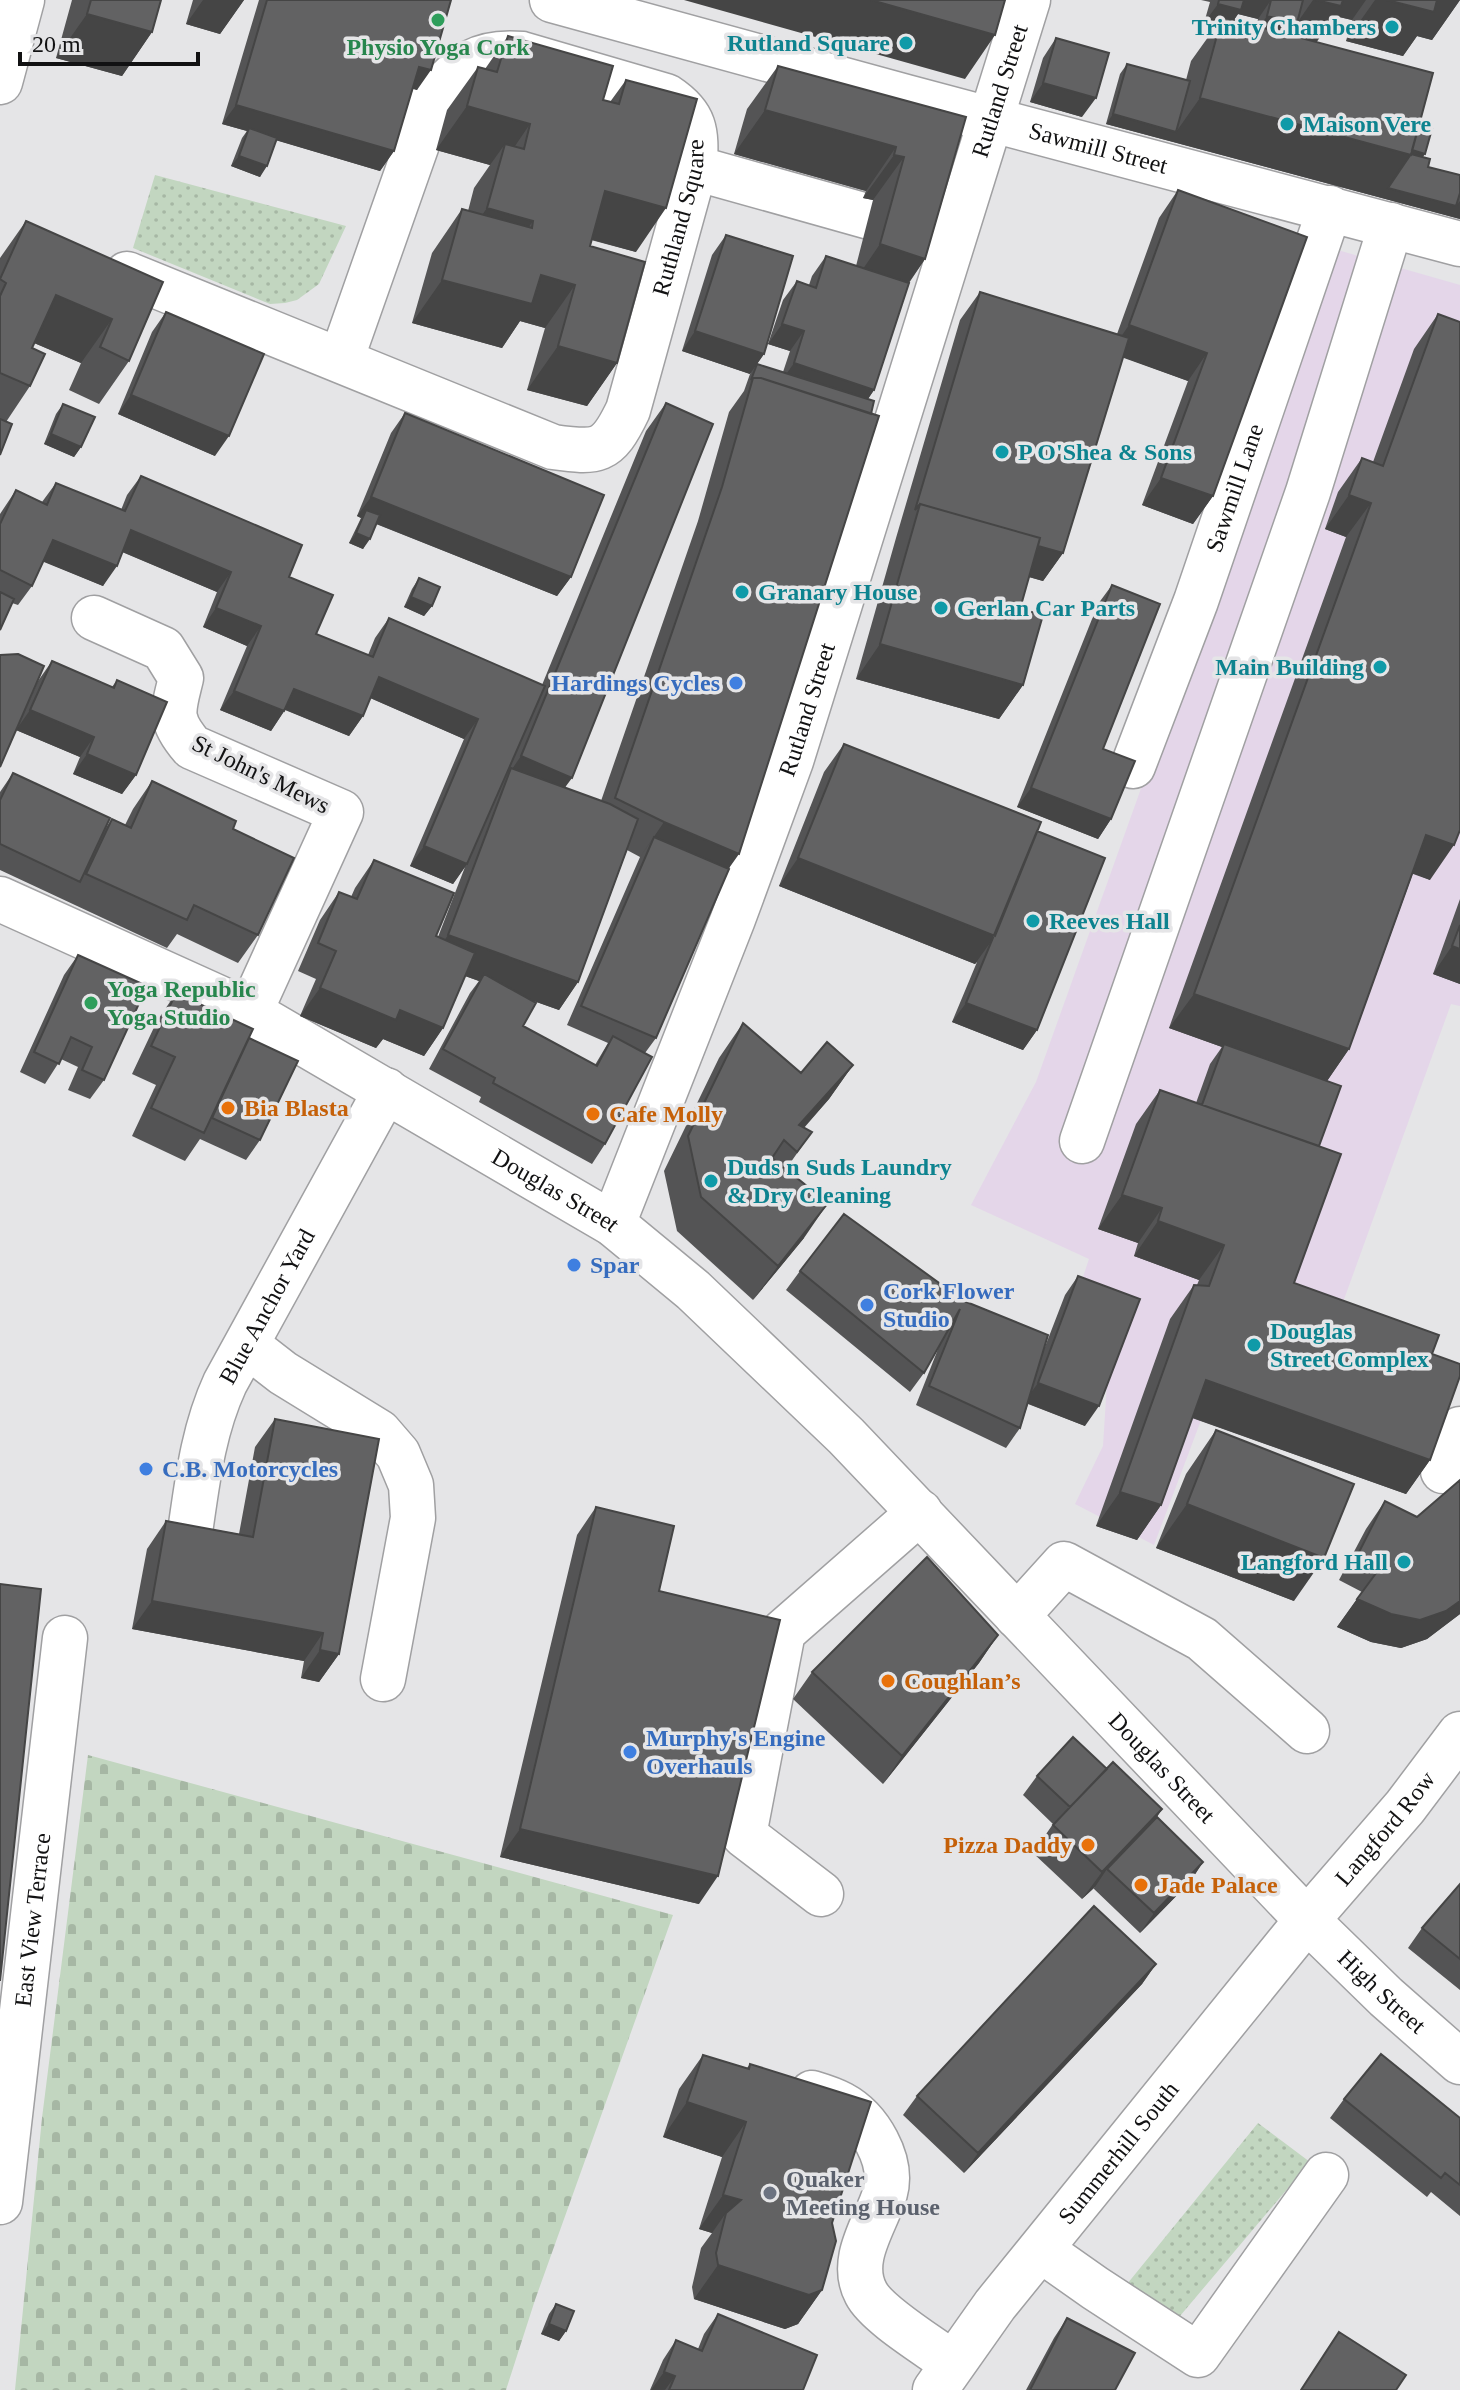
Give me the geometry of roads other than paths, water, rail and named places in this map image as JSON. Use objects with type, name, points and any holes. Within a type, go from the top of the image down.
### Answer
[{"type":"street","points":[[0,82],[22,0]]},
{"type":"street","name":"Sawmill Street","points":[[552,0],[1460,244]]},
{"type":"street","name":"Rutland Street","points":[[613,1224],[733,919],[791,761],[1028,0]]},
{"type":"street","name":"Ruthland Square","points":[[127,274],[553,447],[590,452],[609,442],[628,410],[695,168],[696,133],[682,106],[666,96],[522,54],[500,52],[463,66],[434,96],[341,360]]},
{"type":"street","points":[[695,168],[952,240]]},
{"type":"street","name":"Sawmill Lane","points":[[1133,766],[1196,601],[1330,208]]},
{"type":"street","points":[[1082,1141],[1308,492],[1391,225]]},
{"type":"street","name":"St John's Mews","points":[[94,618],[163,649],[173,662],[181,678],[172,714],[178,731],[192,747],[341,812],[250,1012]]},
{"type":"street","name":"Douglas Street","points":[[0,899],[250,1012],[613,1224],[693,1290],[846,1436],[1307,1920]]},
{"type":"street","name":"Blue Anchor Yard","points":[[189,1539],[205,1436],[213,1409],[386,1090]]},
{"type":"street","points":[[247,1345],[283,1373],[379,1432],[398,1454],[411,1485],[413,1518],[383,1679]]},
{"type":"street","points":[[1443,1471],[1460,1429]]},
{"type":"street","points":[[821,1894],[744,1835],[783,1632],[920,1512]]},
{"type":"street","points":[[1017,1616],[1064,1564],[1202,1639],[1307,1731]]},
{"type":"street","name":"East View Terrace","points":[[0,2202],[65,1638]]},
{"type":"street","name":"Langford Row","points":[[1307,1920],[1405,1807],[1460,1734]]},
{"type":"street","name":"High Street","points":[[1307,1920],[1386,1997],[1460,2062]]},
{"type":"street","name":"Summerhill South","points":[[944,2376],[1041,2250],[1307,1920]]},
{"type":"street","points":[[778,2080],[842,2104],[869,2126],[881,2151],[886,2191],[873,2218],[861,2261],[865,2291],[944,2376]]},
{"type":"street","points":[[1041,2250],[1198,2355],[1326,2175]]},
{"type":"place","name":"Physio Yoga Cork","points":[[438,20]]},
{"type":"place","name":"Trinity Chambers","points":[[1392,27]]},
{"type":"place","name":"Rutland Square","points":[[906,43]]},
{"type":"place","name":"Maison Vere","points":[[1287,124]]},
{"type":"place","name":"P O'Shea & Sons","points":[[1002,452]]},
{"type":"place","name":"Granary House","points":[[742,592]]},
{"type":"place","name":"Gerlan Car Parts","points":[[941,608]]},
{"type":"place","name":"Main Building","points":[[1380,667]]},
{"type":"place","name":"Hardings Cycles","points":[[736,683]]},
{"type":"place","name":"Reeves Hall","points":[[1033,921]]},
{"type":"place","name":"Yoga Republic Yoga Studio","points":[[91,1003]]},
{"type":"place","name":"Bia Blasta","points":[[228,1108]]},
{"type":"place","name":"Cafe Molly","points":[[593,1114]]},
{"type":"place","name":"Duds n Suds Laundry & Dry Cleaning","points":[[711,1181]]},
{"type":"place","name":"Spar","points":[[574,1265]]},
{"type":"place","name":"Cork Flower Studio","points":[[867,1305]]},
{"type":"place","name":"Douglas Street Complex","points":[[1254,1345]]},
{"type":"place","name":"C.B. Motorcycles","points":[[146,1469]]},
{"type":"place","name":"Langford Hall","points":[[1404,1562]]},
{"type":"place","name":"Coughlan’s","points":[[888,1681]]},
{"type":"place","name":"Murphy's Engine Overhauls","points":[[630,1752]]},
{"type":"place","name":"Pizza Daddy","points":[[1088,1845]]},
{"type":"place","name":"Jade Palace","points":[[1141,1885]]},
{"type":"place","name":"Quaker Meeting House","points":[[770,2193]]}]
